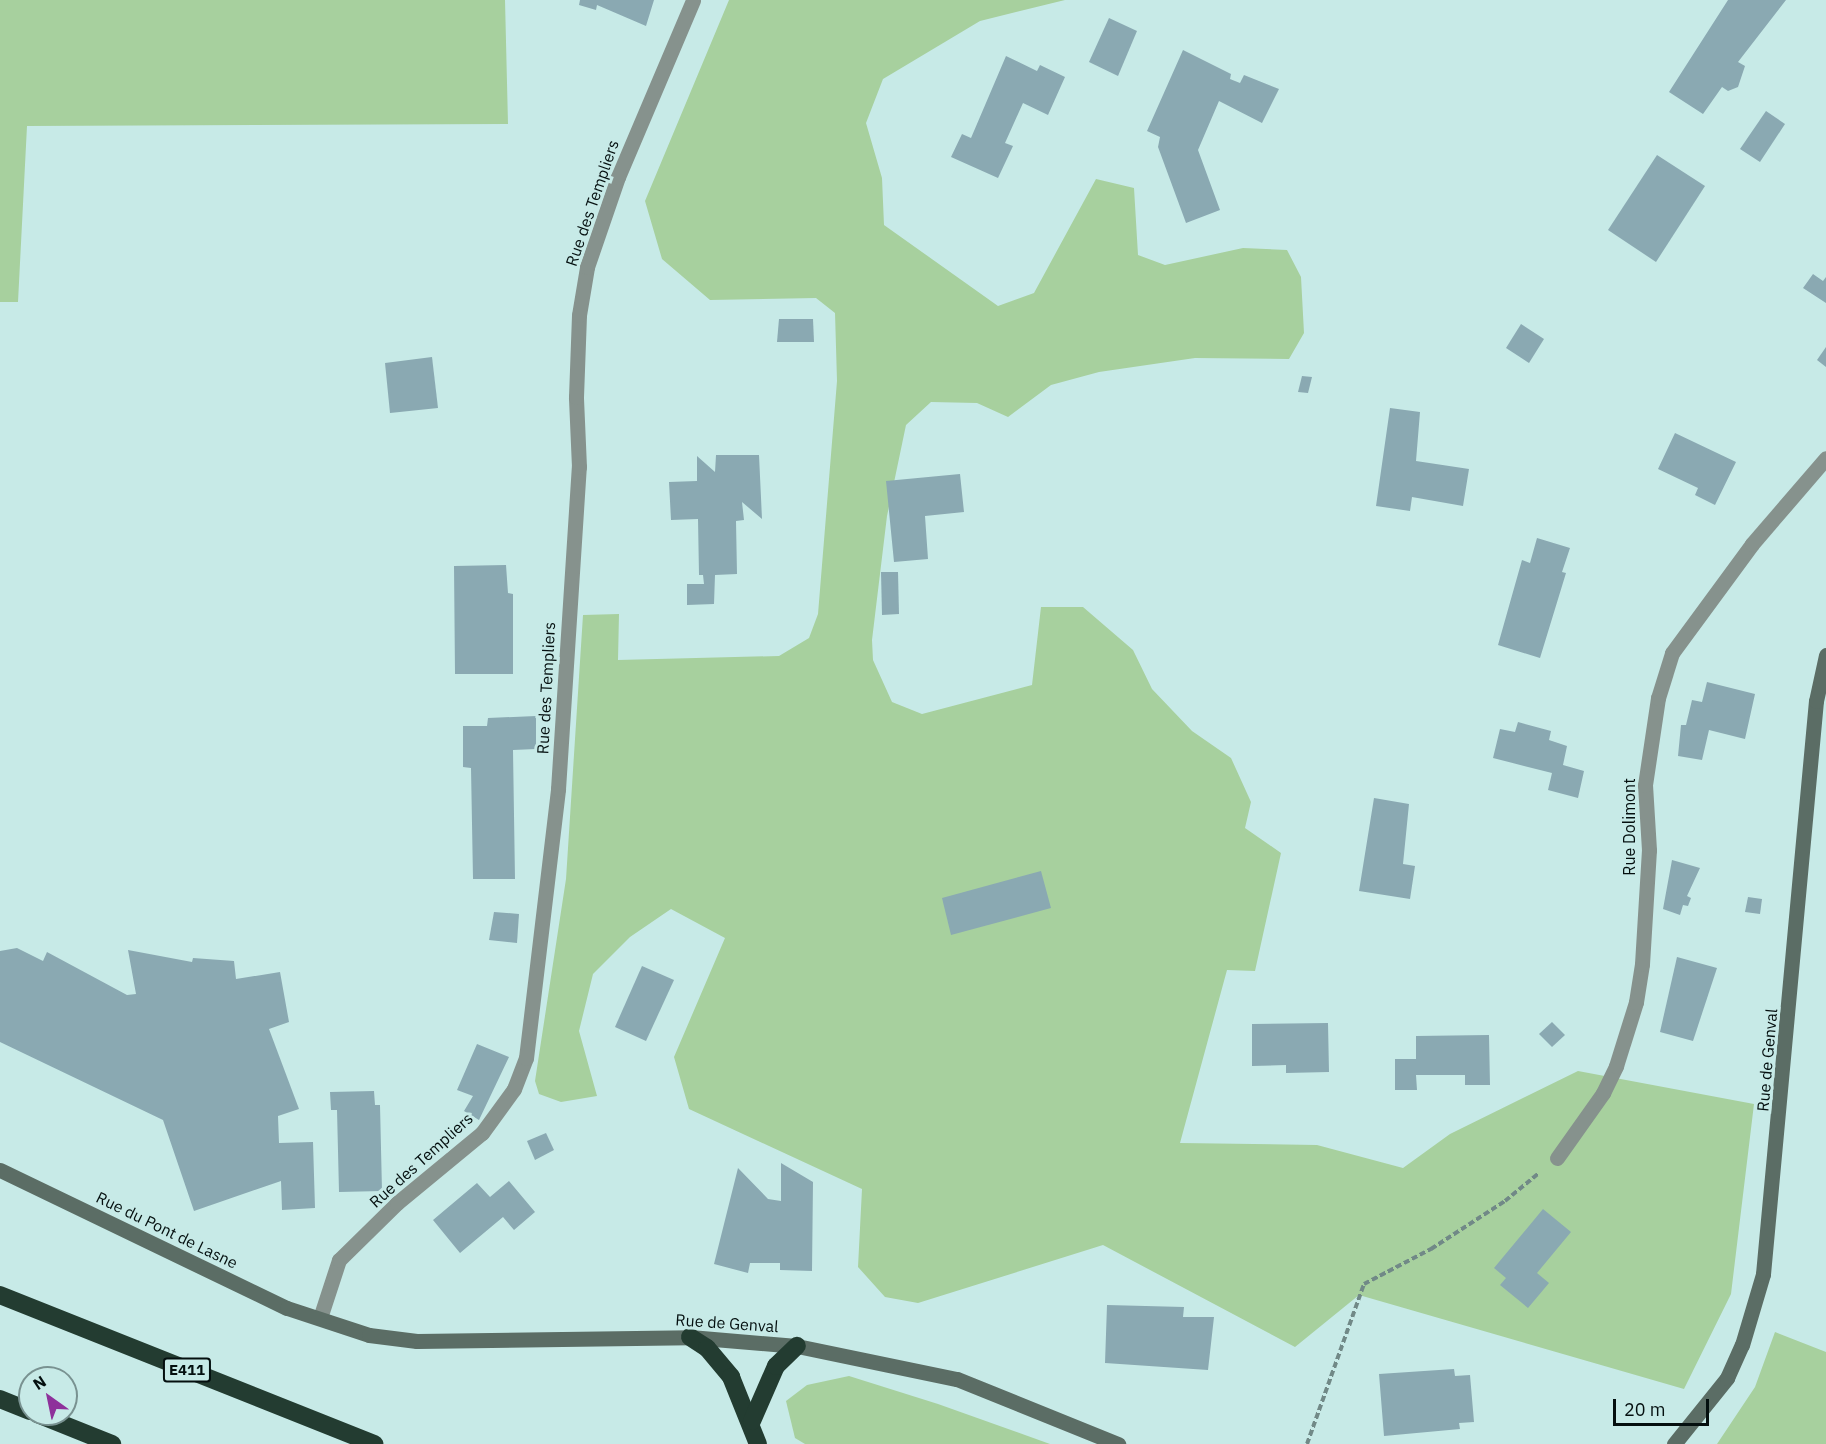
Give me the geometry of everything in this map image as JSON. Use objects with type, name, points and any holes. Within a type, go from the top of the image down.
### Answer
[{"type":"highway","name":"E411","points":[[0,1295],[374,1444]]},
{"type":"highway","points":[[690,1337],[707,1348],[731,1377],[752,1421],[758,1444]]},
{"type":"highway","points":[[752,1421],[776,1366],[798,1346]]},
{"type":"highway","points":[[0,1399],[18,1406]]},
{"type":"highway","points":[[67,1426],[112,1444]]},
{"type":"street","name":"Rue des Templiers","points":[[320,1318],[339,1260],[397,1203],[482,1132],[514,1089],[526,1058],[558,789],[579,467],[576,397],[579,315],[587,267],[610,198],[653,88],[693,0]]},
{"type":"street","name":"Rue Dolimont","points":[[1557,1158],[1603,1093],[1616,1066],[1636,1002],[1642,964],[1649,850],[1645,785],[1658,698],[1672,653],[1752,544],[1826,458]]},
{"type":"street","name":"Rue de Genval","points":[[1674,1444],[1727,1378],[1742,1345],[1763,1274],[1816,701],[1826,655]]},
{"type":"street","name":"Rue du Pont de Lasne","points":[[0,1170],[287,1308],[320,1318]]},
{"type":"street","name":"Rue de Genval","points":[[320,1318],[369,1335],[417,1341],[690,1337],[798,1346],[957,1379],[1118,1444]]},
{"type":"path","points":[[1306,1444],[1364,1284],[1431,1249],[1505,1201],[1557,1158]]},
{"type":"green space","points":[[0,0],[505,0],[508,124],[27,126],[18,302],[0,302]]},
{"type":"green space","points":[[729,0],[1065,0],[980,21],[883,79],[866,123],[882,178],[884,225],[998,306],[1034,293],[1096,179],[1134,188],[1138,255],[1165,265],[1243,248],[1287,250],[1301,277],[1304,333],[1289,359],[1195,358],[1099,372],[1051,385],[1008,417],[977,403],[931,402],[906,425],[887,516],[872,640],[873,660],[892,702],[922,714],[1032,685],[1041,607],[1083,607],[1133,650],[1152,689],[1192,731],[1231,758],[1251,802],[1245,828],[1281,853],[1255,971],[1227,970],[1180,1143],[1317,1145],[1403,1168],[1450,1134],[1578,1071],[1754,1104],[1731,1294],[1684,1389],[1359,1295],[1295,1347],[1103,1245],[918,1303],[885,1297],[858,1267],[862,1189],[689,1109],[674,1057],[725,938],[671,909],[630,937],[593,974],[579,1031],[597,1096],[561,1102],[539,1094],[535,1081],[566,879],[583,615],[619,614],[618,660],[779,656],[809,638],[818,614],[837,381],[835,313],[816,298],[710,300],[662,259],[645,201]]},
{"type":"green space","points":[[1775,1332],[1826,1352],[1826,1444],[1717,1444],[1755,1387]]},
{"type":"green space","points":[[849,1376],[938,1404],[1050,1444],[805,1444],[795,1438],[786,1401],[807,1385]]},
{"type":"building","points":[[580,0],[654,0],[646,26],[597,5],[596,10],[579,5]]},
{"type":"building","points":[[1728,0],[1786,0],[1738,62],[1745,66],[1738,87],[1728,91],[1722,87],[1703,114],[1669,92]]},
{"type":"building","points":[[1109,18],[1137,31],[1118,76],[1089,62]]},
{"type":"building","points":[[1183,50],[1231,74],[1230,79],[1240,83],[1244,75],[1279,89],[1262,123],[1219,101],[1198,150],[1220,210],[1186,223],[1158,147],[1160,137],[1147,131]]},
{"type":"building","points":[[1006,56],[1037,71],[1040,65],[1065,77],[1048,115],[1023,103],[1005,143],[1013,146],[998,178],[951,157],[962,134],[971,138]]},
{"type":"building","points":[[1766,111],[1785,124],[1760,162],[1740,149]]},
{"type":"building","points":[[1657,155],[1705,186],[1656,262],[1608,230]]},
{"type":"building","points":[[1813,274],[1823,281],[1826,277],[1826,303],[1803,288]]},
{"type":"building","points":[[779,319],[813,319],[814,342],[777,342]]},
{"type":"building","points":[[1521,324],[1544,339],[1529,363],[1506,348]]},
{"type":"building","points":[[1826,347],[1826,367],[1817,360]]},
{"type":"building","points":[[432,357],[438,408],[390,413],[385,363]]},
{"type":"building","points":[[1302,376],[1312,377],[1308,393],[1298,392]]},
{"type":"building","points":[[1390,408],[1420,412],[1416,461],[1469,469],[1463,506],[1412,497],[1410,511],[1376,506]]},
{"type":"building","points":[[1675,433],[1736,462],[1715,505],[1695,495],[1698,488],[1658,469]]},
{"type":"building","points":[[716,455],[759,455],[762,519],[742,502],[744,520],[736,521],[737,574],[715,575],[714,604],[687,605],[687,584],[704,584],[703,575],[699,575],[698,519],[671,520],[669,482],[697,481],[697,456],[715,472]]},
{"type":"building","points":[[960,474],[964,512],[925,516],[928,559],[894,562],[886,481]]},
{"type":"building","points":[[1537,538],[1570,548],[1562,572],[1566,573],[1540,658],[1498,645],[1522,560],[1530,563]]},
{"type":"building","points":[[506,565],[508,593],[513,594],[513,674],[455,674],[454,566]]},
{"type":"building","points":[[881,572],[898,572],[899,614],[882,615]]},
{"type":"building","points":[[1707,682],[1755,694],[1745,739],[1709,730],[1702,760],[1678,756],[1681,725],[1686,725],[1692,700],[1702,702]]},
{"type":"building","points":[[536,716],[536,749],[513,750],[515,879],[473,879],[471,768],[463,767],[463,726],[487,726],[488,718]]},
{"type":"building","points":[[1518,722],[1551,731],[1549,740],[1567,746],[1563,765],[1584,771],[1578,798],[1548,790],[1552,773],[1493,758],[1500,729],[1515,732]]},
{"type":"building","points":[[1374,798],[1409,804],[1403,864],[1415,866],[1410,899],[1359,891]]},
{"type":"building","points":[[1672,860],[1700,868],[1687,896],[1691,898],[1688,906],[1683,905],[1680,915],[1663,909]]},
{"type":"building","points":[[1041,871],[1051,908],[951,935],[942,898]]},
{"type":"building","points":[[1748,897],[1762,899],[1760,914],[1745,912]]},
{"type":"building","points":[[494,912],[519,914],[517,943],[489,940]]},
{"type":"building","points":[[17,948],[43,961],[47,952],[127,995],[136,994],[128,950],[192,962],[193,958],[234,961],[236,979],[280,972],[289,1022],[269,1029],[299,1109],[278,1116],[279,1143],[313,1142],[315,1208],[282,1210],[281,1181],[194,1211],[163,1120],[0,1042],[0,951]]},
{"type":"building","points":[[1677,957],[1717,968],[1693,1041],[1660,1032]]},
{"type":"building","points":[[642,966],[674,980],[646,1041],[615,1027]]},
{"type":"building","points":[[1552,1022],[1565,1035],[1552,1047],[1539,1034]]},
{"type":"building","points":[[1328,1023],[1329,1072],[1286,1073],[1286,1065],[1252,1066],[1252,1024]]},
{"type":"building","points":[[1489,1035],[1490,1085],[1465,1085],[1465,1075],[1416,1075],[1417,1090],[1395,1090],[1395,1059],[1416,1059],[1416,1036]]},
{"type":"building","points":[[477,1044],[509,1057],[479,1120],[464,1111],[473,1096],[457,1090]]},
{"type":"building","points":[[374,1091],[375,1105],[380,1105],[382,1191],[339,1192],[337,1110],[331,1110],[330,1092]]},
{"type":"building","points":[[546,1133],[554,1150],[535,1160],[527,1141]]},
{"type":"building","points":[[781,1163],[813,1182],[812,1271],[780,1270],[780,1263],[750,1263],[748,1273],[714,1264],[738,1168],[768,1199],[781,1201]]},
{"type":"building","points":[[509,1181],[535,1212],[514,1230],[503,1217],[460,1253],[433,1220],[477,1183],[490,1197]]},
{"type":"building","points":[[1543,1209],[1571,1232],[1537,1273],[1549,1283],[1528,1308],[1500,1285],[1506,1278],[1494,1268]]},
{"type":"building","points":[[1107,1305],[1184,1307],[1183,1317],[1214,1317],[1208,1370],[1105,1363]]},
{"type":"building","points":[[1454,1369],[1455,1376],[1470,1375],[1474,1422],[1459,1423],[1460,1429],[1384,1436],[1379,1374]]}]
